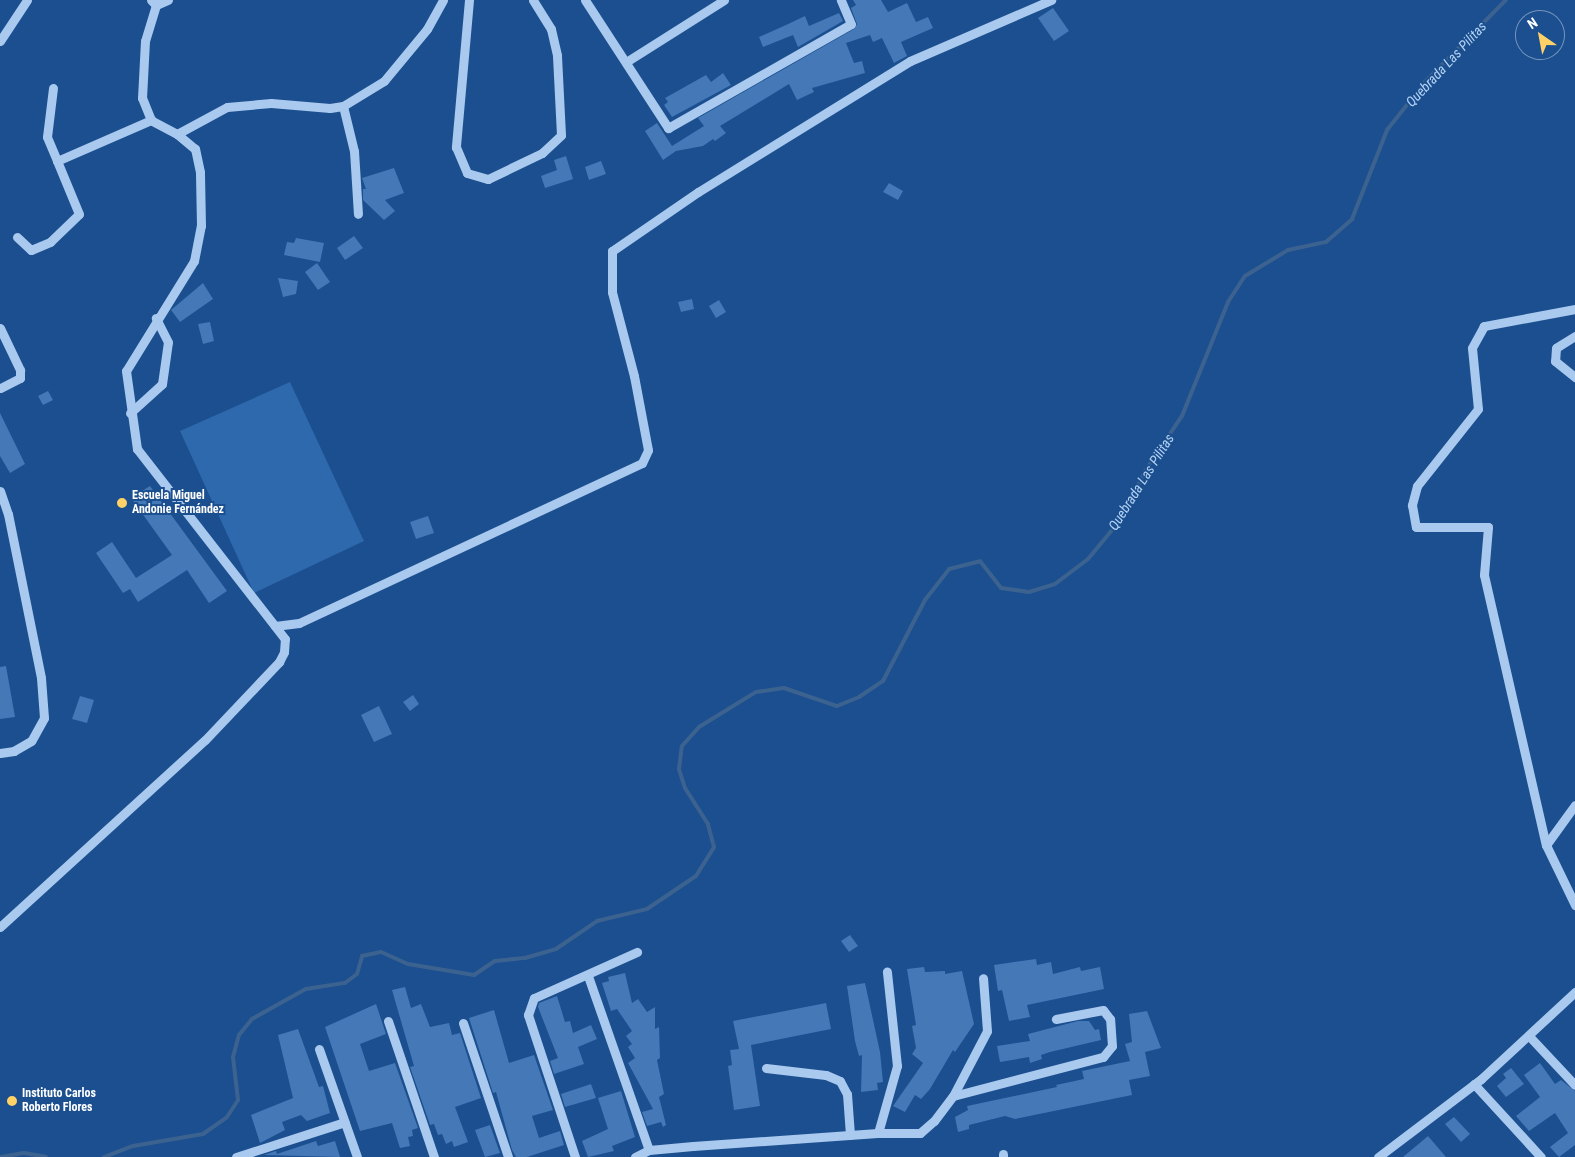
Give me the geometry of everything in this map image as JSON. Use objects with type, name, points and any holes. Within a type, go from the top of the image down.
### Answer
[{"type":"street","points":[[0,41],[27,0]]},
{"type":"street","points":[[0,927],[205,740],[279,662],[284,652],[284,639],[275,626],[137,449],[130,414],[126,371],[156,318],[194,261],[201,226],[200,172],[195,149],[177,134],[152,120],[142,98],[145,40],[153,3],[168,0]]},
{"type":"street","points":[[177,134],[227,107],[271,103],[330,108],[343,106],[384,81],[427,29],[443,0]]},
{"type":"street","points":[[469,0],[456,147],[467,173],[488,179],[542,153],[561,135],[556,90],[557,55],[551,29],[533,0]]},
{"type":"street","points":[[585,0],[668,128],[851,24],[840,0]]},
{"type":"street","points":[[626,62],[724,0]]},
{"type":"street","points":[[275,626],[299,623],[642,463],[648,450],[634,376],[612,292],[612,251],[698,192],[910,61],[1051,0]]},
{"type":"street","points":[[17,237],[32,250],[50,242],[79,214],[47,137],[53,88]]},
{"type":"street","points":[[343,106],[354,150],[358,214]]},
{"type":"street","points":[[57,161],[152,120]]},
{"type":"street","points":[[1575,310],[1484,326],[1472,348],[1478,409],[1417,486],[1412,505],[1416,527],[1488,527],[1484,575],[1546,845],[1575,905]]},
{"type":"street","points":[[130,414],[162,384],[168,342],[156,318]]},
{"type":"street","points":[[0,328],[20,370],[20,378],[0,388]]},
{"type":"street","points":[[1575,336],[1556,348],[1555,361],[1575,377]]},
{"type":"street","points":[[0,491],[8,514],[41,678],[44,718],[31,741],[14,751],[0,753]]},
{"type":"street","points":[[1546,845],[1575,805]]},
{"type":"street","points":[[575,1157],[528,1015],[534,998],[588,976],[637,952]]},
{"type":"street","points":[[878,1133],[897,1066],[887,972]]},
{"type":"street","points":[[588,976],[649,1150]]},
{"type":"street","points":[[635,1157],[649,1150],[878,1133],[920,1133],[934,1121],[953,1096],[987,1031],[982,978]]},
{"type":"street","points":[[1378,1157],[1474,1084],[1529,1036],[1575,992]]},
{"type":"street","points":[[953,1096],[1103,1057],[1112,1046],[1110,1019],[1103,1010],[1056,1019]]},
{"type":"street","points":[[388,1021],[434,1157]]},
{"type":"street","points":[[462,1023],[508,1157]]},
{"type":"street","points":[[1529,1036],[1575,1085]]},
{"type":"street","points":[[319,1048],[357,1157]]},
{"type":"street","points":[[766,1068],[818,1073],[840,1081],[847,1094],[850,1135]]},
{"type":"street","points":[[1474,1084],[1539,1157]]},
{"type":"street","points":[[236,1157],[345,1122]]},
{"type":"shaded area","points":[[290,382],[364,541],[254,593],[180,431]]},
{"type":"building","points":[[853,0],[881,0],[888,12],[907,3],[916,22],[928,17],[933,28],[901,42],[907,56],[894,63],[882,38],[873,42],[870,35],[846,43],[854,63],[862,61],[865,73],[812,88],[814,92],[797,100],[789,84],[720,126],[726,133],[715,141],[713,139],[703,146],[676,151],[663,160],[645,131],[657,123],[672,146],[704,126],[698,118],[854,29],[857,24],[851,8],[856,5]]},
{"type":"building","points":[[1053,8],[1069,31],[1054,41],[1038,18]]},
{"type":"building","points":[[839,13],[843,21],[798,47],[793,35],[763,47],[759,37],[805,16],[809,26]]},
{"type":"building","points":[[723,73],[731,85],[672,117],[664,105],[668,102],[665,98],[706,75],[711,82]]},
{"type":"building","points":[[566,156],[573,179],[545,188],[541,176],[557,170],[554,160]]},
{"type":"building","points":[[601,161],[606,174],[589,180],[585,167]]},
{"type":"building","points":[[394,168],[404,193],[385,200],[395,211],[384,220],[363,200],[363,189],[366,189],[362,178]]},
{"type":"building","points":[[889,183],[903,191],[898,200],[883,192]]},
{"type":"building","points":[[354,236],[363,248],[345,260],[337,248]]},
{"type":"building","points":[[296,238],[324,243],[320,262],[284,255],[287,242],[294,243]]},
{"type":"building","points":[[317,263],[330,282],[318,290],[305,272]]},
{"type":"building","points":[[278,278],[298,281],[296,294],[283,297]]},
{"type":"building","points":[[203,283],[213,299],[180,322],[171,310]]},
{"type":"building","points":[[692,299],[694,309],[681,312],[678,302]]},
{"type":"building","points":[[719,300],[726,312],[716,318],[709,306]]},
{"type":"building","points":[[210,322],[214,341],[203,344],[198,324]]},
{"type":"building","points":[[48,391],[53,400],[43,405],[38,396]]},
{"type":"building","points":[[0,413],[25,464],[10,473],[0,456]]},
{"type":"building","points":[[150,486],[227,591],[209,603],[187,570],[138,602],[130,589],[123,593],[96,553],[112,542],[136,578],[172,555],[131,498]]},
{"type":"building","points":[[428,516],[434,533],[416,539],[410,522]]},
{"type":"building","points":[[6,666],[15,717],[0,719],[0,667]]},
{"type":"building","points":[[413,695],[419,704],[410,711],[403,702]]},
{"type":"building","points":[[80,696],[94,700],[87,723],[72,719]]},
{"type":"building","points":[[379,706],[392,734],[374,742],[361,715]]},
{"type":"building","points":[[850,935],[858,946],[849,952],[841,941]]},
{"type":"building","points":[[1036,959],[1037,965],[1051,962],[1053,974],[1080,967],[1081,971],[1100,967],[1104,989],[1027,1005],[1030,1017],[1009,1021],[1002,990],[998,991],[994,965]]},
{"type":"building","points":[[924,967],[925,972],[945,971],[945,974],[962,971],[974,1024],[955,1052],[953,1050],[930,1089],[921,1099],[915,1095],[905,1112],[893,1106],[923,1063],[912,1054],[916,1048],[912,1026],[916,1025],[907,969]]},
{"type":"building","points":[[625,973],[632,1003],[638,999],[647,1012],[655,1007],[655,1029],[659,1027],[660,1058],[657,1060],[664,1094],[659,1097],[666,1125],[663,1127],[661,1122],[647,1126],[642,1112],[653,1109],[628,1063],[635,1058],[628,1047],[632,1044],[626,1036],[632,1031],[617,1009],[611,1011],[602,983],[609,981],[608,977]]},
{"type":"building","points":[[865,983],[880,1052],[883,1082],[877,1083],[878,1090],[861,1092],[862,1055],[859,1056],[855,1041],[847,986]]},
{"type":"building","points":[[405,987],[411,1008],[421,1004],[430,1027],[449,1023],[452,1035],[460,1033],[481,1098],[455,1107],[468,1142],[454,1147],[452,1141],[446,1144],[442,1134],[438,1135],[434,1124],[430,1125],[410,1067],[414,1066],[392,990]]},
{"type":"building","points":[[557,996],[565,1022],[570,1021],[573,1033],[591,1025],[597,1039],[578,1047],[584,1064],[554,1074],[550,1061],[558,1058],[538,1007],[539,1003]]},
{"type":"building","points":[[826,1003],[831,1029],[751,1045],[760,1106],[734,1110],[728,1066],[732,1065],[730,1050],[739,1049],[733,1021]]},
{"type":"building","points":[[376,1004],[386,1034],[360,1044],[369,1071],[395,1063],[418,1128],[412,1130],[413,1136],[408,1137],[410,1146],[400,1148],[392,1123],[360,1131],[325,1027]]},
{"type":"building","points":[[494,1010],[509,1063],[534,1055],[553,1110],[532,1116],[539,1138],[560,1131],[564,1145],[527,1157],[516,1157],[512,1150],[496,1092],[493,1093],[469,1018]]},
{"type":"building","points":[[1147,1011],[1161,1048],[1145,1052],[1150,1076],[1129,1080],[1132,1095],[1015,1119],[1005,1116],[969,1125],[969,1129],[958,1132],[955,1117],[968,1110],[967,1106],[1057,1087],[1056,1085],[1084,1079],[1082,1071],[1130,1061],[1125,1044],[1132,1042],[1129,1014]]},
{"type":"building","points":[[1078,1021],[1089,1021],[1095,1030],[1099,1029],[1101,1040],[1050,1052],[1041,1055],[1042,1059],[1030,1063],[1029,1057],[1000,1062],[997,1046],[1030,1041],[1028,1034]]},
{"type":"building","points":[[298,1029],[319,1087],[323,1086],[330,1113],[307,1121],[301,1115],[282,1122],[285,1130],[260,1143],[251,1115],[293,1098],[278,1035]]},
{"type":"building","points":[[1540,1063],[1555,1084],[1561,1080],[1575,1091],[1575,1145],[1559,1157],[1550,1147],[1568,1133],[1555,1113],[1529,1131],[1516,1116],[1540,1097],[1524,1075]]},
{"type":"building","points":[[1511,1068],[1524,1084],[1506,1097],[1497,1086],[1506,1078],[1503,1074]]},
{"type":"building","points":[[591,1084],[596,1098],[565,1107],[561,1094]]},
{"type":"building","points":[[621,1091],[635,1137],[612,1146],[614,1151],[588,1157],[582,1141],[608,1129],[598,1098]]},
{"type":"building","points":[[1454,1117],[1470,1134],[1461,1142],[1445,1124]]},
{"type":"building","points":[[490,1125],[500,1153],[485,1157],[475,1130]]},
{"type":"building","points":[[1428,1136],[1446,1157],[1403,1157]]},
{"type":"building","points":[[316,1141],[318,1146],[335,1141],[340,1157],[264,1155],[276,1151],[277,1154]]},
{"type":"waterway","name":"Quebrada Las Pilitas","points":[[104,1157],[133,1146],[203,1134],[227,1117],[238,1100],[233,1057],[239,1035],[252,1019],[306,989],[345,983],[357,974],[362,956],[381,952],[408,964],[474,975],[495,961],[525,958],[556,949],[597,921],[647,909],[696,876],[714,847],[708,824],[685,788],[679,769],[682,746],[699,727],[756,692],[784,688],[837,706],[859,697],[883,681],[925,600],[949,569],[980,561],[1001,588],[1029,592],[1055,584],[1088,559],[1122,518],[1145,471],[1182,416],[1228,302],[1245,276],[1288,250],[1326,242],[1352,219],[1387,130],[1425,82],[1506,0]]},
{"type":"waterway","name":"Quebrada Las Pilitas","points":[[1,1157],[24,1153],[46,1157]]},
{"type":"place","name":"Escuela Miguel Andonie Fernández","points":[[122,503]]},
{"type":"place","name":"Instituto Carlos Roberto Flores","points":[[12,1101]]}]
